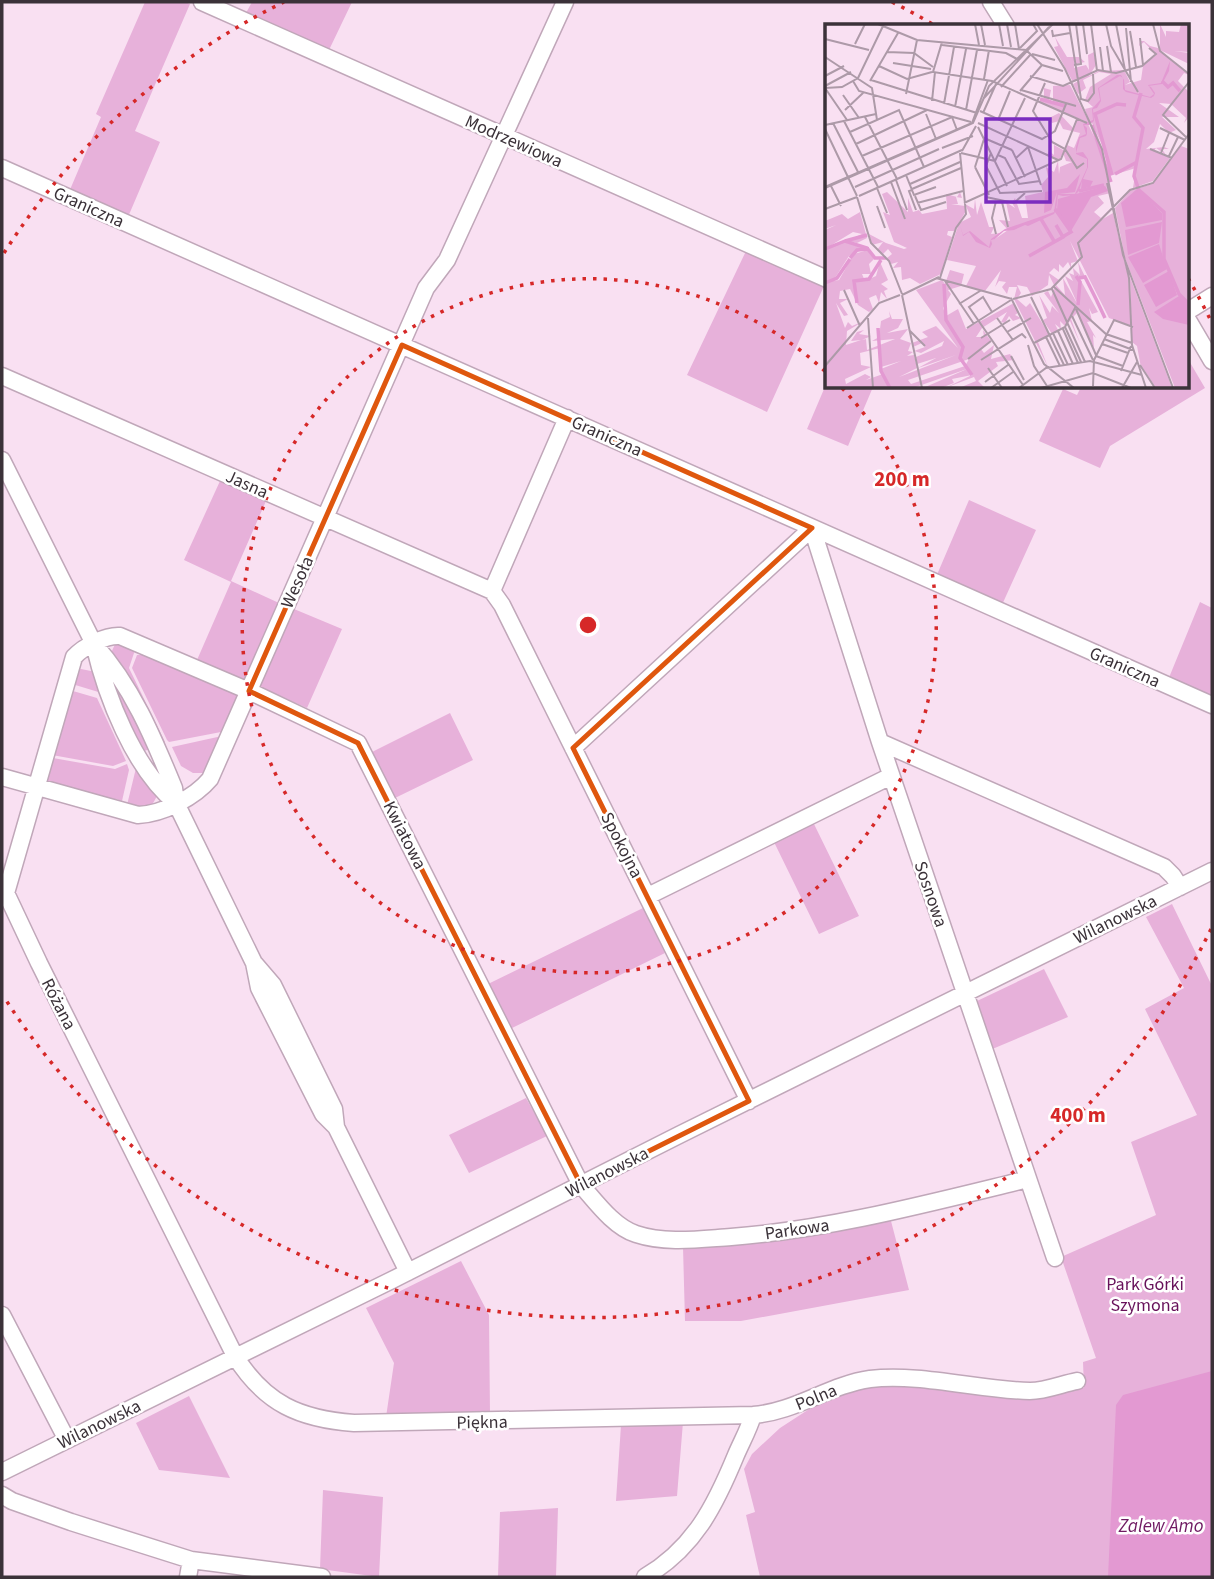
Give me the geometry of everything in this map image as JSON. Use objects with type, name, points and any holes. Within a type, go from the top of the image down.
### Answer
[{"type":"street","name":"Modrzewiowa","points":[[202,2],[825,278]]},
{"type":"street","points":[[236,17],[243,2]]},
{"type":"street","name":"Wesoła","points":[[2,777],[138,815],[148,815],[176,803],[202,789],[210,779],[426,288],[447,260],[565,2]]},
{"type":"street","points":[[991,2],[1005,24]]},
{"type":"street","name":"Graniczna","points":[[2,168],[1212,705]]},
{"type":"street","points":[[1190,310],[1212,296]]},
{"type":"street","points":[[1190,323],[1212,361]]},
{"type":"street","name":"Jasna","points":[[2,376],[492,591]]},
{"type":"street","points":[[492,591],[567,418]]},
{"type":"street","points":[[2,460],[106,666],[132,695],[174,788],[176,803],[254,962],[273,985],[293,1039],[334,1110],[336,1127],[408,1272]]},
{"type":"street","points":[[573,747],[812,528]]},
{"type":"street","name":"Sosnowa","points":[[812,528],[880,743],[1055,1258]]},
{"type":"street","name":"Spokojna","points":[[492,591],[502,605],[750,1101]]},
{"type":"street","name":"Kwiatowa","points":[[94,644],[115,635],[133,641],[249,691],[358,743],[581,1185]]},
{"type":"street","points":[[106,666],[118,649],[133,641]]},
{"type":"street","name":"Różana","points":[[94,644],[76,654],[67,677],[6,893],[236,1356]]},
{"type":"street","points":[[67,677],[78,665],[106,666]]},
{"type":"street","points":[[880,743],[1164,867],[1180,887]]},
{"type":"street","points":[[648,896],[891,776]]},
{"type":"street","name":"Wilanowska","points":[[2,1472],[1212,871]]},
{"type":"street","name":"Parkowa","points":[[581,1185],[615,1221],[633,1234],[693,1240],[781,1233],[875,1217],[1028,1179]]},
{"type":"street","points":[[2,1315],[67,1440]]},
{"type":"street","name":"Piękna","points":[[236,1356],[242,1367],[275,1402],[326,1421],[391,1424],[753,1415]]},
{"type":"street","name":"Polna","points":[[753,1415],[781,1411],[854,1382],[872,1379],[1033,1391],[1077,1381]]},
{"type":"street","points":[[645,1577],[676,1555],[706,1518],[719,1496],[753,1415]]},
{"type":"street","points":[[2,1495],[59,1518],[191,1560],[314,1577]]},
{"type":"street","points":[[188,1577],[191,1560]]},
{"type":"highlighted area","points":[[402,345],[812,528],[573,748],[749,1101],[581,1185],[358,743],[249,691]]},
{"type":"green space","points":[[145,2],[190,4],[135,131],[160,142],[128,217],[69,192],[101,117],[96,114]]},
{"type":"green space","points":[[252,2],[352,2],[329,50],[246,13]]},
{"type":"green space","points":[[746,251],[824,286],[767,412],[687,375]]},
{"type":"green space","points":[[1190,362],[1205,388],[1110,446],[1100,468],[1039,441],[1063,389],[1077,395],[1080,388],[1190,388]]},
{"type":"green space","points":[[825,387],[873,388],[848,446],[807,429]]},
{"type":"green space","points":[[220,481],[266,501],[231,581],[279,603],[244,679],[197,660],[231,582],[184,560]]},
{"type":"green space","points":[[969,500],[1036,530],[1001,607],[936,577]]},
{"type":"green space","points":[[1200,602],[1212,608],[1212,699],[1168,680]]},
{"type":"green space","points":[[294,609],[342,629],[307,708],[260,687]]},
{"type":"green space","points":[[116,642],[135,650],[129,668],[165,742],[161,744],[111,653]]},
{"type":"green space","points":[[142,651],[238,694],[221,732],[169,742],[167,740],[132,668],[137,655],[141,655]]},
{"type":"green space","points":[[101,656],[152,748],[142,752],[119,711]]},
{"type":"green space","points":[[81,669],[96,672],[105,694],[72,684],[76,671]]},
{"type":"green space","points":[[73,691],[97,698],[126,761],[113,766],[52,755],[68,696],[72,696]]},
{"type":"green space","points":[[450,713],[473,760],[395,798],[372,752]]},
{"type":"green space","points":[[222,736],[208,773],[193,773],[181,766],[172,747]]},
{"type":"green space","points":[[53,758],[115,769],[127,764],[129,770],[122,801],[49,783],[45,776]]},
{"type":"green space","points":[[137,764],[156,790],[157,796],[151,807],[146,809],[127,805]]},
{"type":"green space","points":[[813,822],[859,916],[819,934],[774,842]]},
{"type":"green space","name":"Park Górki Szymona","points":[[1172,904],[1212,986],[1212,1577],[760,1577],[746,1515],[755,1512],[744,1469],[752,1454],[780,1428],[834,1393],[880,1383],[1084,1388],[1083,1362],[1096,1358],[1061,1257],[1156,1215],[1131,1142],[1197,1115],[1145,1009],[1184,988],[1146,917]]},
{"type":"green space","points":[[643,908],[665,953],[510,1029],[488,984]]},
{"type":"green space","points":[[1044,969],[1068,1017],[990,1050],[977,1001]]},
{"type":"green space","points":[[526,1098],[547,1136],[469,1173],[449,1135]]},
{"type":"green space","points":[[891,1221],[909,1290],[741,1321],[685,1321],[683,1247],[788,1240]]},
{"type":"green space","points":[[461,1261],[489,1315],[490,1414],[386,1417],[394,1363],[366,1308]]},
{"type":"green space","points":[[189,1396],[230,1478],[159,1470],[136,1423]]},
{"type":"green space","points":[[683,1422],[677,1496],[616,1501],[621,1425]]},
{"type":"green space","points":[[323,1490],[383,1497],[379,1577],[320,1569]]},
{"type":"green space","points":[[558,1508],[556,1577],[498,1577],[500,1512]]},
{"type":"water","name":"Zalew Amo","points":[[1212,1371],[1212,1577],[1108,1577],[1116,1405],[1123,1395]]}]
